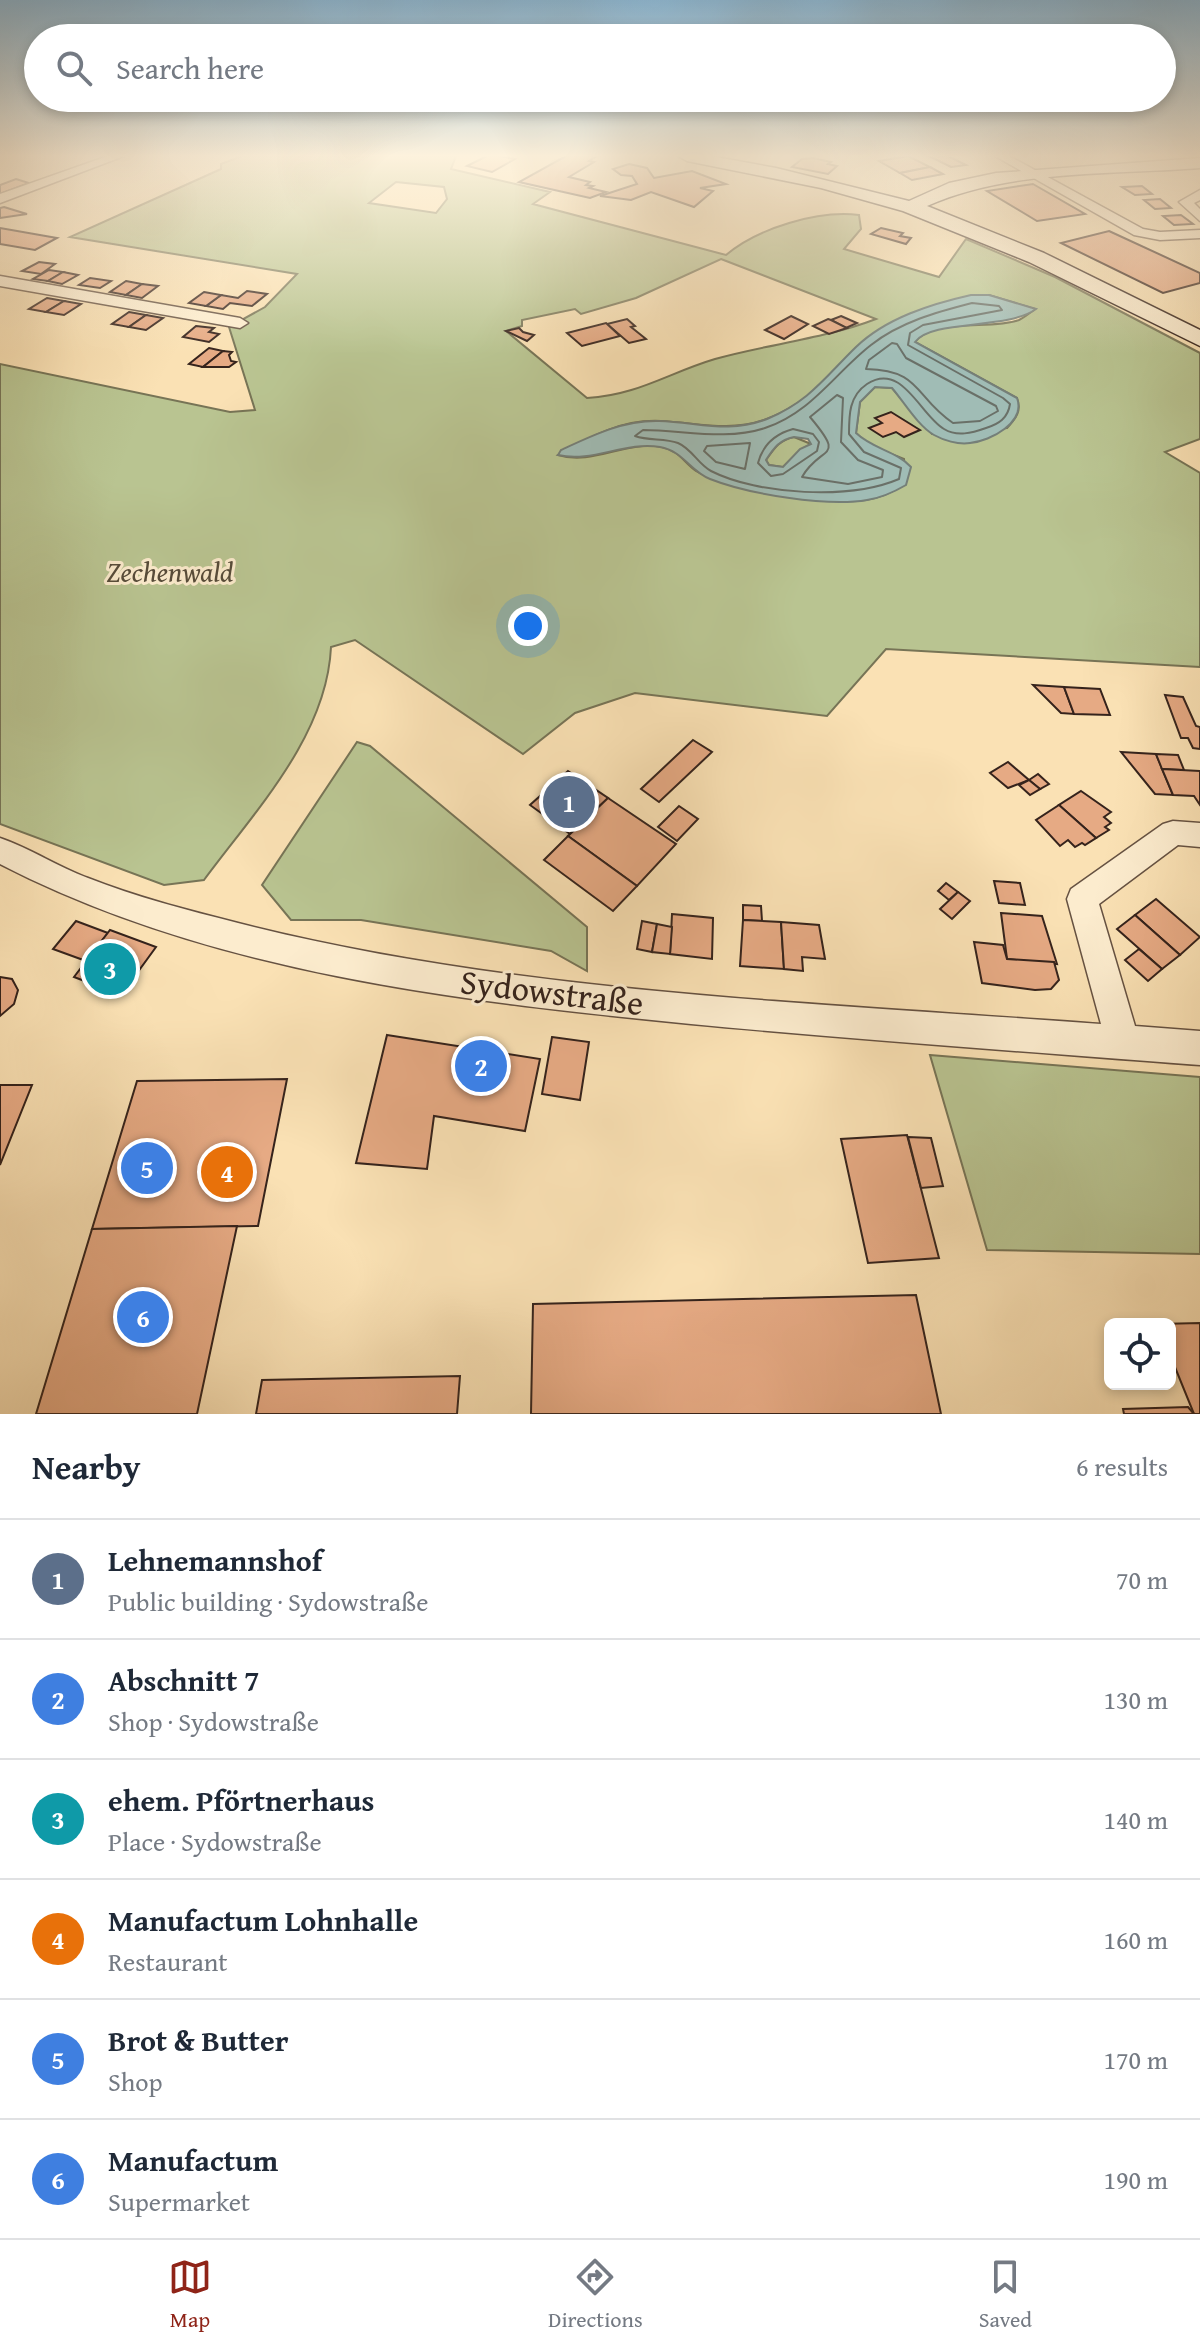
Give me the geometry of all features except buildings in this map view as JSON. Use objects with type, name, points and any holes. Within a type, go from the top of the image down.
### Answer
[{"type":"main road","points":[[951,222],[986,235],[1200,339]]},
{"type":"main road","points":[[969,222],[986,235]]},
{"type":"street","points":[[1123,222],[1145,234],[1200,234]]},
{"type":"street","points":[[0,281],[240,323]]},
{"type":"street","points":[[1123,1042],[1082,899],[1173,833],[1200,835]]},
{"type":"street","name":"Sydowstraße","points":[[0,850],[82,889],[221,932],[275,947],[459,981],[620,1002],[1200,1048]]},
{"type":"green space","name":"Zechenwald","points":[[103,222],[601,222],[726,255],[771,229],[793,222],[860,222],[861,229],[844,249],[939,277],[966,239],[1055,277],[1200,353],[1200,439],[1165,452],[1200,473],[1200,667],[886,649],[827,716],[635,693],[575,713],[523,754],[355,640],[331,647],[317,711],[303,742],[266,799],[204,880],[164,885],[0,824],[0,364],[230,412],[255,410],[229,327],[265,307],[297,274],[70,237]],"holes":[[[721,259],[876,319],[836,332],[715,359],[622,393],[587,398],[506,331],[522,326],[522,320],[575,309],[581,314],[636,298]],[[989,295],[1035,309],[1019,320],[949,327],[923,335],[915,342],[1017,398],[1017,414],[1007,428],[932,434],[892,388],[875,387],[860,402],[856,433],[869,445],[904,459],[906,484],[882,496],[866,500],[829,501],[754,490],[696,471],[673,451],[662,447],[635,447],[584,457],[558,455],[595,435],[633,423],[661,421],[738,426],[764,420],[811,394],[856,348],[889,325],[937,305]]]},
{"type":"green space","points":[[794,437],[811,444],[783,467],[769,465],[766,460],[774,449],[784,440]]},
{"type":"green space","points":[[357,742],[370,746],[587,927],[587,971],[551,951],[361,920],[291,920],[262,885]]},
{"type":"green space","points":[[930,1055],[1200,1077],[1200,1254],[987,1250]]},
{"type":"water","points":[[971,295],[989,295],[1036,309],[1008,320],[937,330],[915,342],[1017,398],[1016,415],[1005,429],[996,434],[970,443],[956,443],[928,431],[892,388],[875,387],[860,402],[856,433],[911,467],[906,485],[877,498],[831,502],[766,494],[710,479],[675,453],[660,447],[634,447],[584,456],[558,455],[561,450],[585,439],[633,423],[659,421],[739,426],[767,419],[806,396],[856,347],[881,328],[925,308]],"holes":[[[794,437],[808,439],[811,444],[800,449],[783,467],[769,465],[766,460],[784,440]]]},
{"type":"place","name":"Lehnemannshof","points":[[569,802]]},
{"type":"place","name":"ehem. Pförtnerhaus","points":[[110,969]]},
{"type":"place","name":"Abschnitt 7","points":[[481,1066]]},
{"type":"place","name":"Brot & Butter","points":[[147,1168]]},
{"type":"place","name":"Manufactum Lohnhalle","points":[[227,1172]]},
{"type":"place","name":"Manufactum","points":[[143,1317]]}]
